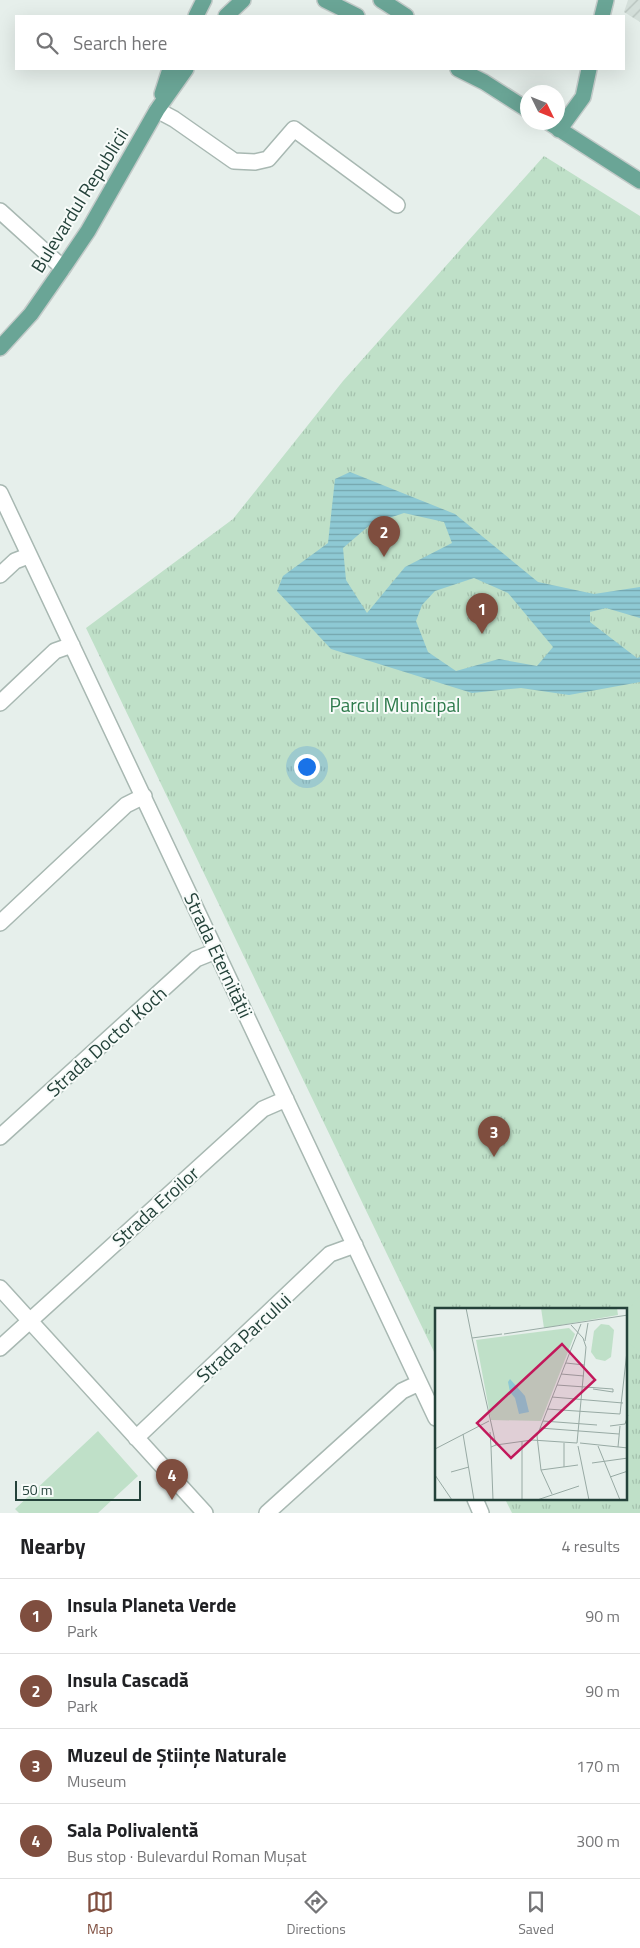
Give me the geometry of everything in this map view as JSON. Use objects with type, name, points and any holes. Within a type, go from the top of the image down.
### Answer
[{"type":"main road","points":[[227,15],[243,0]]},
{"type":"main road","points":[[325,0],[355,15]]},
{"type":"main road","points":[[381,0],[404,15]]},
{"type":"main road","points":[[396,0],[413,15]]},
{"type":"main road","points":[[602,15],[606,0]]},
{"type":"main road","points":[[157,110],[170,70]]},
{"type":"main road","name":"Bulevardul Republicii","points":[[0,348],[31,314],[88,231],[157,110],[185,70]]},
{"type":"main road","points":[[460,70],[484,82],[520,105]]},
{"type":"main road","points":[[470,70],[484,82]]},
{"type":"main road","points":[[565,115],[582,97],[589,70]]},
{"type":"main road","points":[[560,130],[640,180]]},
{"type":"street","points":[[157,110],[174,119],[234,161],[255,162],[268,159],[294,129],[397,205]]},
{"type":"street","points":[[0,211],[63,268]]},
{"type":"street","name":"Strada Eternității","points":[[0,493],[28,556],[144,796],[435,1416]]},
{"type":"street","points":[[0,575],[15,561],[28,556]]},
{"type":"street","points":[[0,703],[55,652],[72,645]]},
{"type":"street","points":[[0,923],[126,805],[144,796]]},
{"type":"street","name":"Strada Doctor Koch","points":[[0,1137],[196,959],[216,951]]},
{"type":"street","name":"Strada Eroilor","points":[[0,1348],[263,1109],[286,1099]]},
{"type":"street","name":"Strada Parcului","points":[[136,1438],[330,1254],[354,1244]]},
{"type":"street","points":[[0,1288],[203,1512]]},
{"type":"street","points":[[266,1513],[402,1391],[419,1383]]},
{"type":"street","points":[[475,1500],[481,1513]]},
{"type":"shaded area","points":[[628,0],[640,0],[640,22],[624,12]]},
{"type":"green space","name":"Parcul Municipal","points":[[544,156],[640,216],[640,1513],[512,1513],[506,1500],[628,1500],[628,1308],[435,1308],[435,1354],[86,628],[233,519],[343,381]]},
{"type":"green space","points":[[640,1295],[640,1352],[628,1343],[628,1310]]},
{"type":"green space","points":[[98,1431],[138,1476],[98,1513],[19,1513],[15,1509]]},
{"type":"water","points":[[350,472],[455,514],[538,582],[594,594],[640,587],[640,618],[606,608],[590,612],[590,622],[637,658],[640,657],[640,682],[569,695],[521,688],[472,693],[331,649],[277,591],[283,576],[328,543],[335,479]],"holes":[[[404,513],[444,522],[452,543],[405,567],[367,613],[346,580],[343,548],[371,524]],[[474,578],[508,593],[553,647],[537,666],[499,659],[456,671],[428,652],[416,621],[422,605],[435,591]]]},
{"type":"place","name":"Insula Cascadă","points":[[384,557]]},
{"type":"place","name":"Insula Planeta Verde","points":[[482,634]]},
{"type":"place","name":"Muzeul de Științe Naturale","points":[[494,1157]]},
{"type":"place","name":"Sala Polivalentă","points":[[172,1500]]}]
